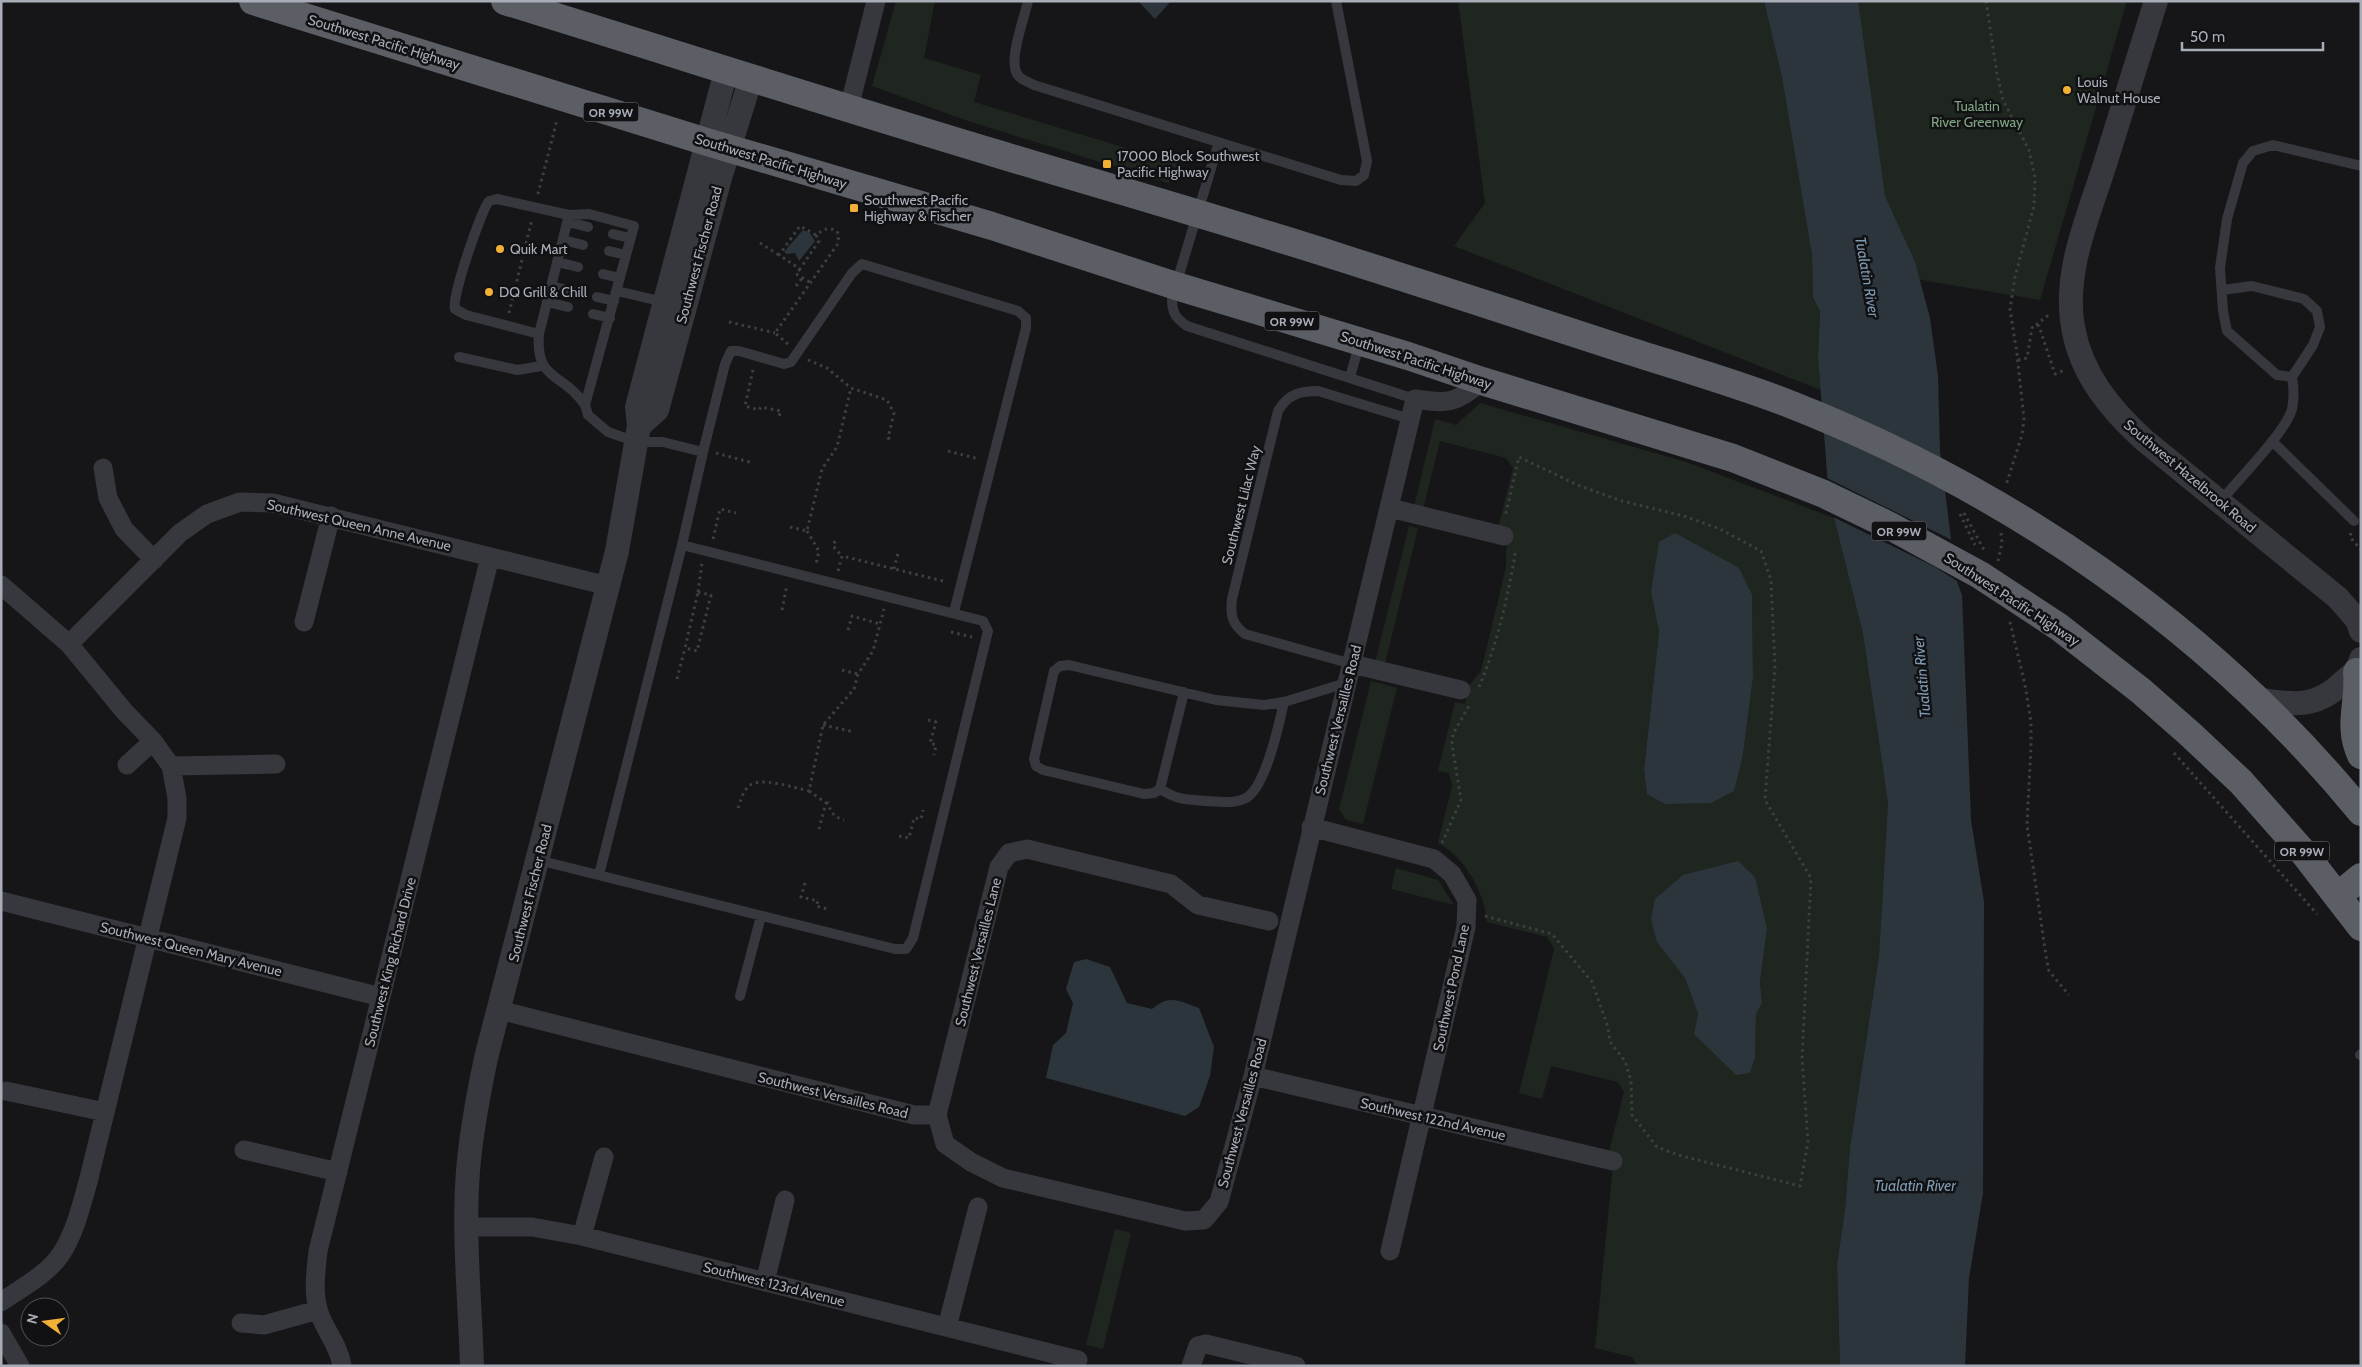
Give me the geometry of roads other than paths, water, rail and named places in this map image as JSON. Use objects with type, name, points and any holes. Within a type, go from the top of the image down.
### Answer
[{"type":"highway","name":"Southwest Pacific Highway","points":[[253,1],[718,145],[992,226],[1176,286],[1694,446],[1790,480],[1890,526],[1980,575],[2087,648],[2190,734],[2241,782],[2303,852],[2361,927]]},
{"type":"highway","points":[[511,2],[739,74],[1198,213],[1700,374],[1783,402],[1898,451],[1990,500],[2060,542],[2177,629],[2288,730],[2361,812]]},
{"type":"highway","points":[[2359,666],[2359,691],[2354,709],[2353,732],[2361,755]]},
{"type":"highway","points":[[2338,896],[2361,877]]},
{"type":"street","points":[[850,108],[876,1]]},
{"type":"street","name":"Southwest Hazelbrook Road","points":[[2156,1],[2080,245],[2074,273],[2071,293],[2073,328],[2084,362],[2104,399],[2119,417],[2338,598],[2357,620],[2361,631]]},
{"type":"street","name":"Southwest Fischer Road","points":[[472,1366],[467,1227],[468,1173],[471,1139],[486,1058],[500,1010],[617,552],[638,434],[637,407],[664,302],[718,145],[739,74]]},
{"type":"street","name":"Southwest Fischer Road","points":[[638,434],[657,410],[718,145]]},
{"type":"street","points":[[1415,399],[1442,403],[1452,401],[1464,395],[1482,381]]},
{"type":"street","name":"Southwest Versailles Road","points":[[500,1010],[898,1112],[914,1115],[937,1115],[945,1144],[971,1162],[1003,1178],[1185,1221],[1204,1220],[1219,1202],[1253,1076],[1311,827],[1415,399]]},
{"type":"street","points":[[103,468],[108,498],[124,529],[154,560]]},
{"type":"street","name":"Southwest Queen Anne Avenue","points":[[69,644],[180,533],[207,514],[240,502],[273,503],[331,516],[608,586]]},
{"type":"street","points":[[1390,508],[1502,535]]},
{"type":"street","points":[[304,622],[331,516]]},
{"type":"street","name":"Southwest King Richard Drive","points":[[342,1366],[340,1355],[318,1310],[314,1282],[318,1251],[490,557]]},
{"type":"street","points":[[1,585],[69,644],[124,711],[153,741],[170,766],[177,798],[178,818],[88,1182],[67,1243],[60,1256],[48,1268],[1,1302]]},
{"type":"street","points":[[1352,664],[1461,690]]},
{"type":"street","points":[[2255,699],[2292,704],[2311,703],[2326,696],[2359,666]]},
{"type":"street","points":[[127,765],[153,741]]},
{"type":"street","points":[[170,766],[276,764]]},
{"type":"street","name":"Southwest Pond Lane","points":[[1311,827],[1434,859],[1452,874],[1467,900],[1466,928],[1390,1251]]},
{"type":"street","name":"Southwest Versailles Lane","points":[[937,1115],[1000,867],[1009,853],[1027,849],[1171,884],[1198,905],[1269,921]]},
{"type":"street","name":"Southwest Queen Mary Avenue","points":[[1,901],[382,997]]},
{"type":"street","name":"Southwest 122nd Avenue","points":[[1253,1076],[1613,1161]]},
{"type":"street","points":[[6,1091],[105,1112]]},
{"type":"street","points":[[244,1150],[338,1172]]},
{"type":"street","points":[[582,1236],[604,1157]]},
{"type":"street","points":[[765,1282],[785,1200]]},
{"type":"street","points":[[948,1327],[978,1207]]},
{"type":"street","name":"Southwest 123rd Avenue","points":[[467,1227],[532,1227],[582,1236],[1078,1360]]},
{"type":"street","points":[[241,1324],[264,1326],[318,1310]]},
{"type":"street","points":[[1,1333],[20,1366]]},
{"type":"street","points":[[1191,1366],[1198,1346],[1206,1344],[1296,1366]]},
{"type":"lane","points":[[1028,1],[1014,69],[1021,79],[1341,180],[1356,181],[1364,175],[1367,161],[1336,1]]},
{"type":"lane","points":[[1219,142],[1172,298],[1172,312],[1178,320],[1187,326],[1415,399]]},
{"type":"lane","points":[[2292,378],[2277,375],[2228,331],[2220,268],[2227,218],[2243,164],[2253,151],[2273,145],[2361,166]]},
{"type":"lane","points":[[539,334],[459,312],[453,304],[480,218],[489,201],[497,199],[569,219],[588,227]]},
{"type":"lane","points":[[569,219],[589,214],[634,226],[610,318],[592,373],[585,405]]},
{"type":"lane","points":[[569,219],[539,334],[537,352],[542,366],[578,394],[585,405],[588,415],[608,432],[638,434],[703,451]]},
{"type":"lane","points":[[613,234],[630,238]]},
{"type":"lane","points":[[563,240],[583,244]]},
{"type":"lane","points":[[608,251],[626,255]]},
{"type":"lane","points":[[557,262],[578,267]]},
{"type":"lane","points":[[599,875],[682,545],[725,364],[731,351],[784,364],[791,362],[852,272],[862,264],[1018,310],[1026,318],[1026,328],[954,612]]},
{"type":"lane","points":[[603,274],[620,278]]},
{"type":"lane","points":[[551,286],[572,291]]},
{"type":"lane","points":[[2220,502],[2272,441],[2291,410],[2292,378],[2313,345],[2320,328],[2317,311],[2304,299],[2252,286],[2222,290]]},
{"type":"lane","points":[[617,291],[664,302]]},
{"type":"lane","points":[[597,297],[614,301]]},
{"type":"lane","points":[[547,302],[568,307]]},
{"type":"lane","points":[[593,314],[610,318]]},
{"type":"lane","points":[[1350,377],[1360,342]]},
{"type":"lane","points":[[458,357],[517,370],[542,366]]},
{"type":"lane","name":"Southwest Lilac Way","points":[[1352,664],[1245,634],[1236,628],[1232,620],[1232,599],[1278,411],[1284,400],[1304,391],[1318,391],[1410,418]]},
{"type":"lane","points":[[2272,441],[2354,521]]},
{"type":"lane","points":[[538,860],[895,949],[906,949],[913,938],[988,631],[982,621],[954,612],[682,545]]},
{"type":"lane","points":[[1184,692],[1160,789],[1154,793],[1144,794],[1043,770],[1036,766],[1034,759],[1054,671],[1060,666],[1069,665],[1184,692],[1216,700],[1264,705],[1284,702],[1346,683]]},
{"type":"lane","points":[[1160,789],[1176,799],[1229,802],[1247,797],[1263,774],[1276,740],[1284,702]]},
{"type":"lane","points":[[740,996],[761,916]]},
{"type":"water","points":[[1142,1],[1171,1],[1155,19],[1140,3]]},
{"type":"water","name":"Tualatin River","points":[[1764,1],[1858,1],[1885,196],[1915,262],[1930,318],[1938,376],[1940,451],[1956,579],[1962,595],[1971,820],[1984,902],[1983,1193],[1969,1278],[1965,1366],[1840,1366],[1837,1264],[1845,1209],[1850,1147],[1879,956],[1888,803],[1863,634],[1829,498],[1818,356],[1820,311],[1813,298],[1812,255],[1782,78]]},
{"type":"water","points":[[803,230],[810,233],[815,241],[799,261],[795,253],[787,254],[784,252]]},
{"type":"water","points":[[1675,533],[1739,568],[1752,595],[1753,677],[1743,754],[1734,791],[1711,803],[1665,804],[1647,794],[1644,770],[1659,632],[1651,592],[1659,542]]},
{"type":"water","points":[[1738,861],[1755,877],[1767,929],[1760,982],[1762,1003],[1756,1014],[1755,1057],[1750,1073],[1736,1075],[1694,1034],[1698,1014],[1685,978],[1657,942],[1651,919],[1655,899],[1683,875]]},
{"type":"water","points":[[1086,959],[1110,967],[1127,1003],[1152,1009],[1158,1004],[1175,1000],[1199,1008],[1214,1047],[1210,1076],[1199,1107],[1185,1116],[1046,1078],[1053,1045],[1066,1033],[1073,1003],[1066,989],[1074,962]]},
{"type":"place","name":"Louis Walnut House","points":[[2067,90]]},
{"type":"place","name":"17000 Block Southwest Pacific Highway","points":[[1107,164]]},
{"type":"place","name":"Southwest Pacific Highway & Fischer","points":[[854,208]]},
{"type":"place","name":"Quik Mart","points":[[500,249]]},
{"type":"place","name":"DQ Grill & Chill","points":[[489,292]]},
{"type":"park label","name":"Tualatin River Greenway","points":[[1977,114]]}]
